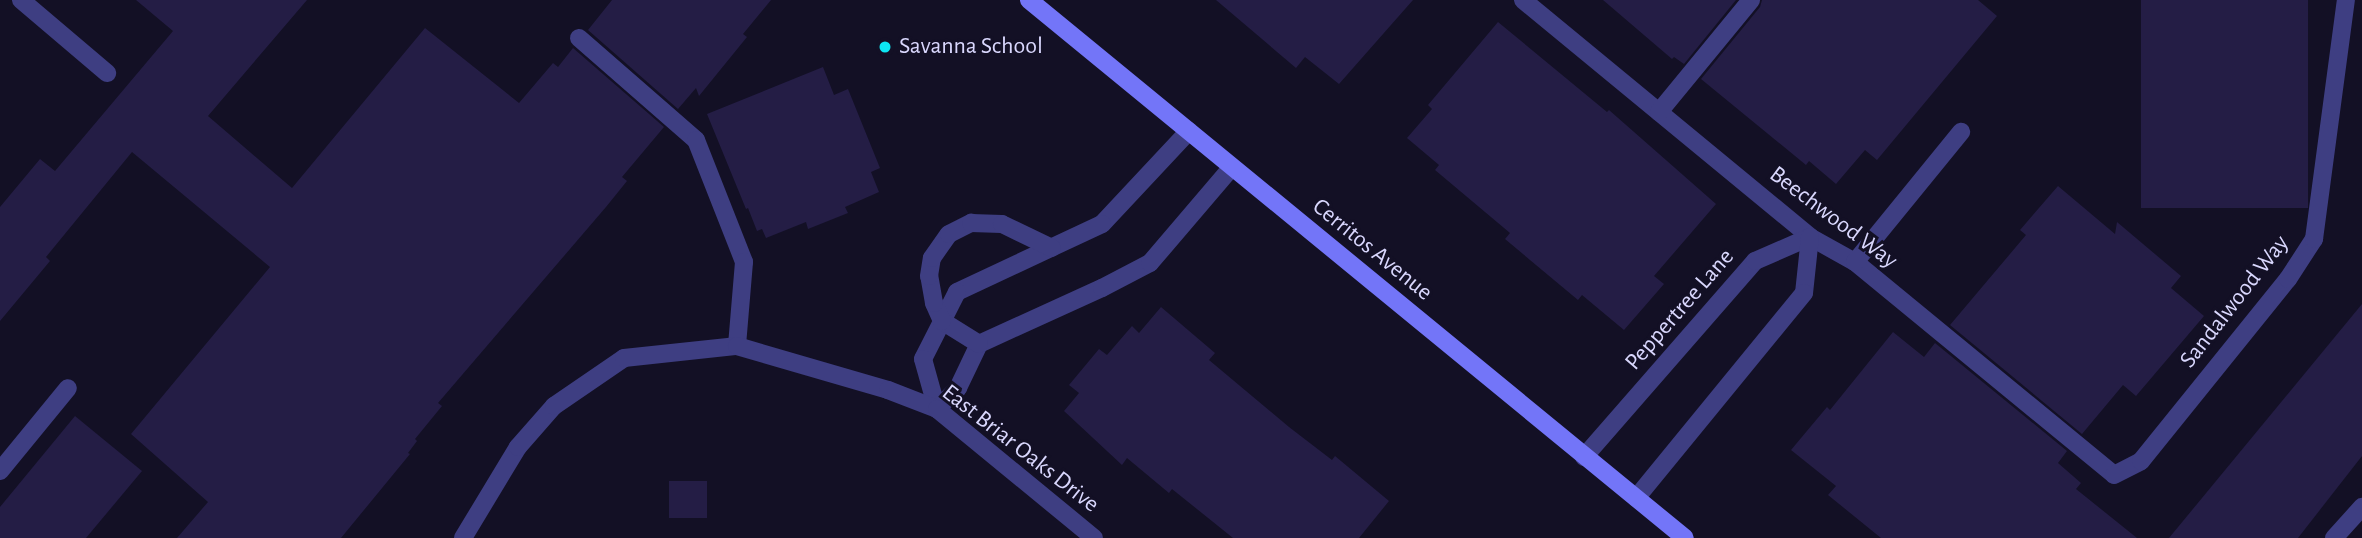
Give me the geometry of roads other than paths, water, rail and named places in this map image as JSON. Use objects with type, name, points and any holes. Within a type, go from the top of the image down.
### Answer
[{"type":"main road","name":"Cerritos Avenue","points":[[1029,0],[1685,538]]},
{"type":"street","points":[[21,0],[107,73]]},
{"type":"street","name":"Beechwood Way","points":[[1523,0],[1810,237],[1855,262],[2114,475]]},
{"type":"street","points":[[1659,112],[1751,0]]},
{"type":"street","name":"Sandalwood Way","points":[[2114,475],[2141,461],[2288,279],[2314,239],[2346,0]]},
{"type":"street","points":[[579,38],[696,140],[744,262],[737,346]]},
{"type":"street","points":[[936,409],[923,359],[957,292],[1102,224],[1189,131]]},
{"type":"street","points":[[1855,262],[1961,132]]},
{"type":"street","points":[[936,409],[958,387],[979,344],[1150,263],[1232,167]]},
{"type":"street","points":[[979,344],[942,321],[934,303],[929,276],[932,258],[949,234],[971,223],[1002,224],[1052,248]]},
{"type":"street","points":[[1636,498],[1804,293],[1810,237]]},
{"type":"street","name":"Peppertree Lane","points":[[1584,457],[1755,261],[1810,237]]},
{"type":"street","name":"East Briar Oaks Drive","points":[[463,538],[518,447],[554,406],[624,358],[737,346],[888,390],[936,409],[1094,538]]},
{"type":"street","points":[[0,471],[68,388]]},
{"type":"street","points":[[2334,538],[2362,508]]},
{"type":"place","name":"Savanna School","points":[[885,47]]}]
